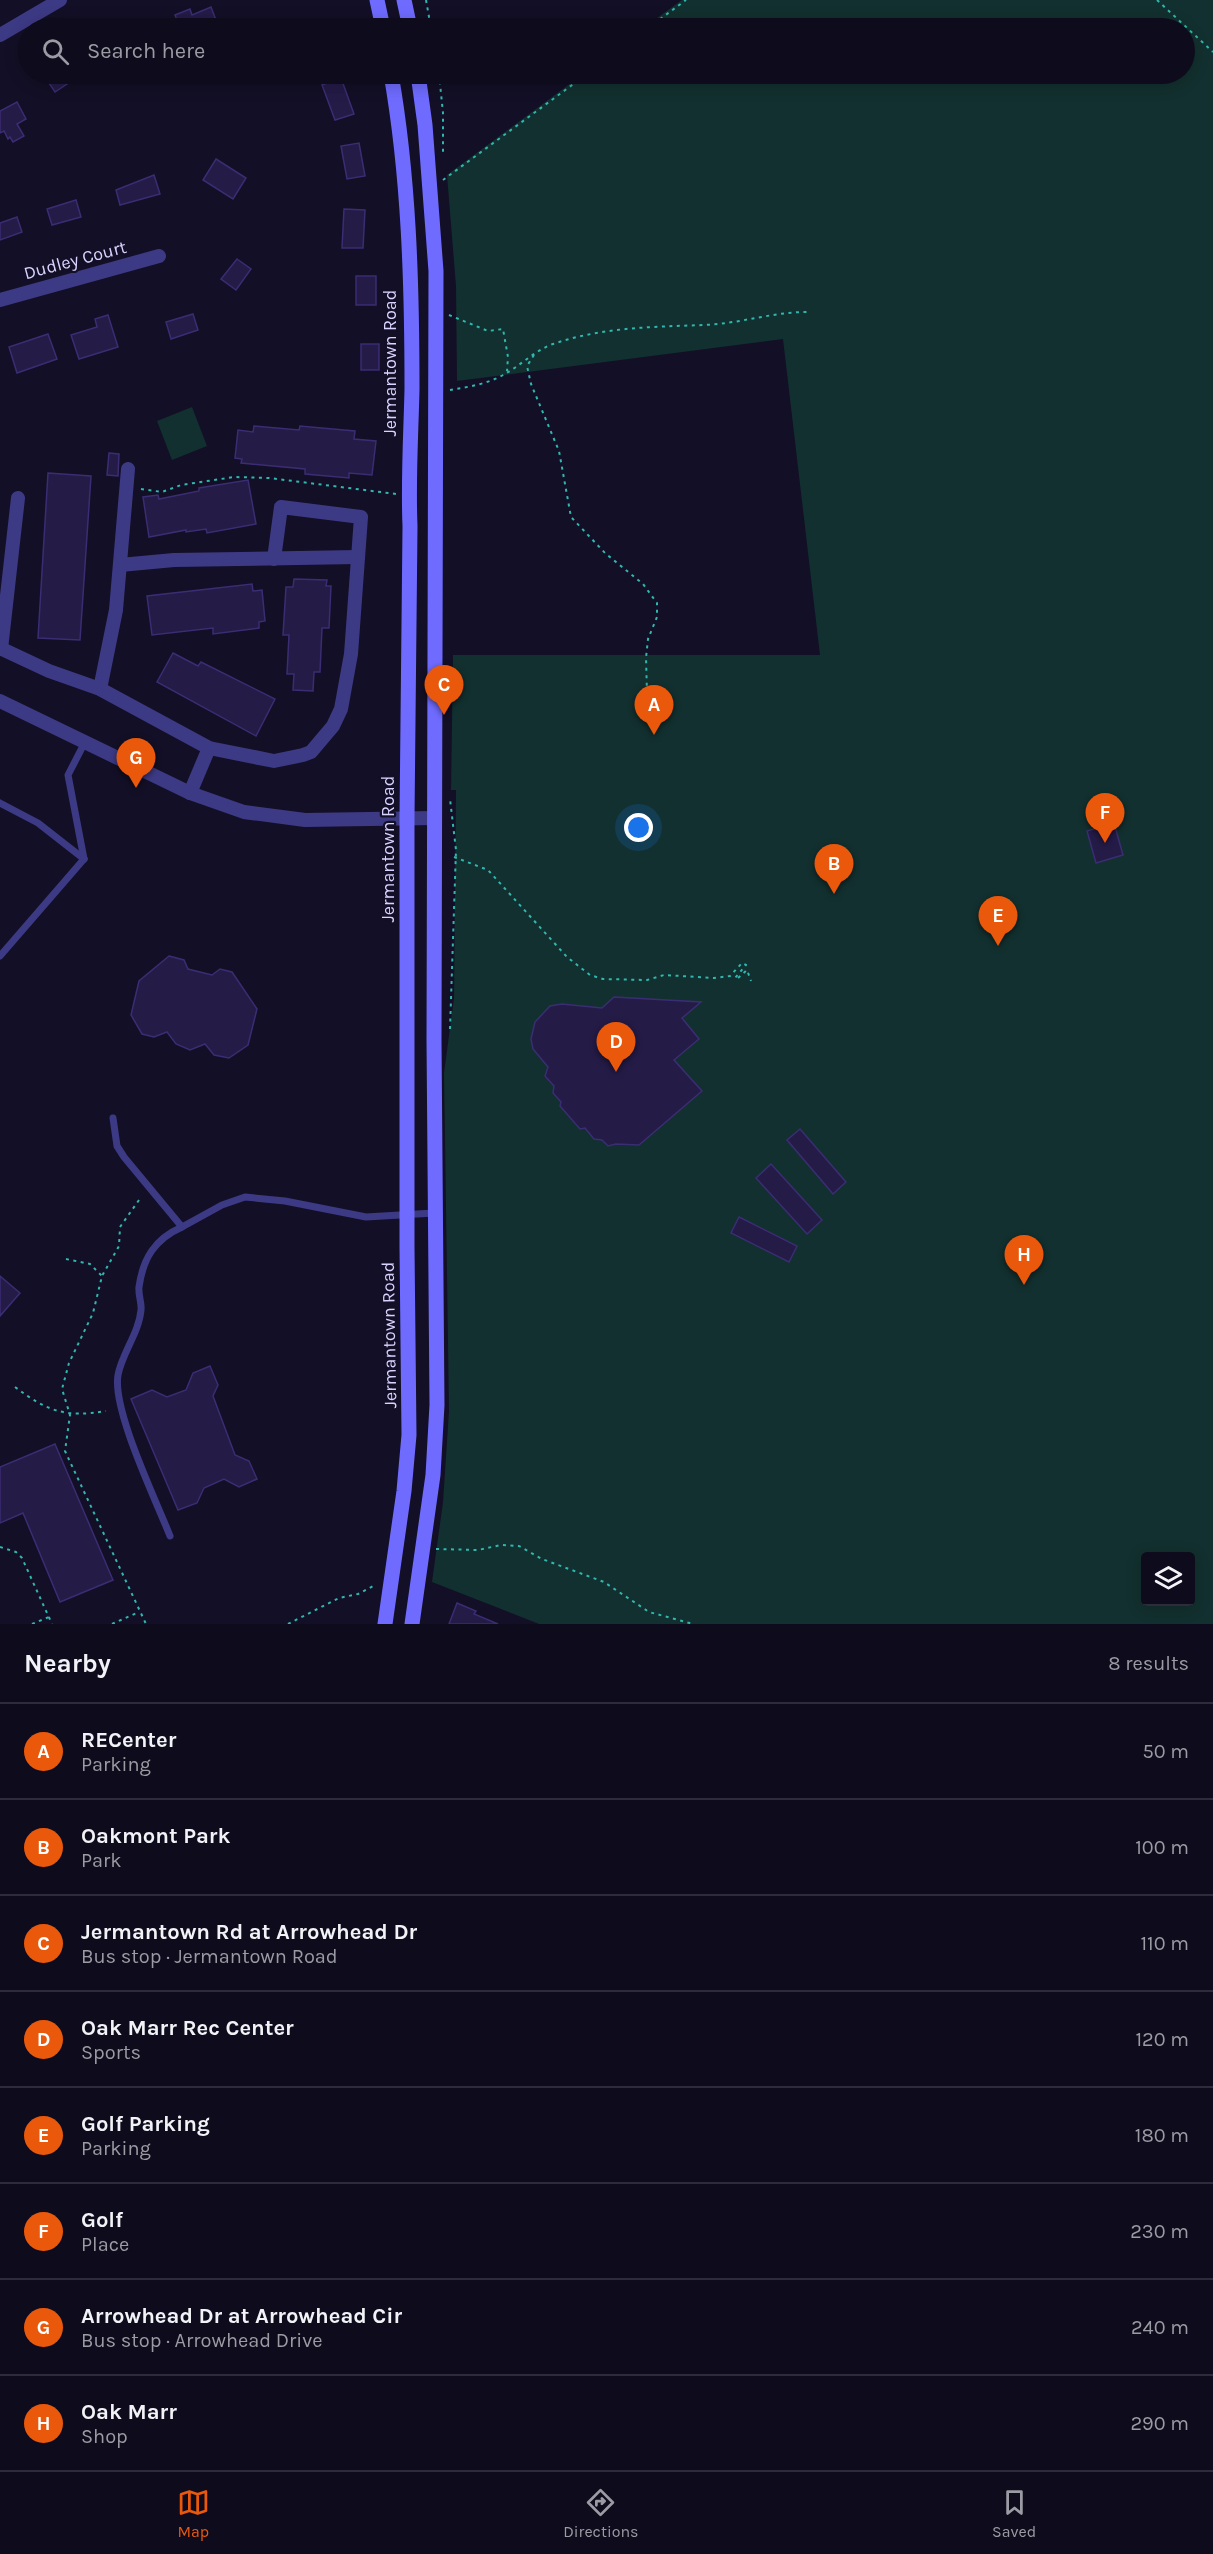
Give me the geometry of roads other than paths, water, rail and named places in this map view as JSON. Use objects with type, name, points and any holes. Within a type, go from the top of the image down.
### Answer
[{"type":"main road","points":[[377,0],[381,18]]},
{"type":"main road","points":[[405,0],[408,18]]},
{"type":"main road","name":"Jermantown Road","points":[[385,1624],[404,1491],[409,1435],[407,818],[412,389],[410,287],[401,145],[392,84]]},
{"type":"main road","points":[[412,1624],[433,1475],[437,1405],[434,1214],[434,818],[437,390],[434,222],[426,125],[420,84]]},
{"type":"street","points":[[26,18],[60,0]]},
{"type":"street","points":[[0,35],[18,23]]},
{"type":"street","name":"Dudley Court","points":[[0,300],[159,256]]},
{"type":"street","points":[[100,689],[116,610],[128,469]]},
{"type":"street","points":[[18,498],[1,649],[49,671],[100,689],[209,748],[274,761],[311,752],[333,726],[341,709],[351,654],[361,517],[281,507],[274,559]]},
{"type":"street","points":[[120,565],[174,560],[358,557]]},
{"type":"street","points":[[0,701],[190,793],[222,806],[271,817],[305,820],[434,818]]},
{"type":"street","points":[[190,793],[209,748]]},
{"type":"lane","points":[[84,860],[68,775],[85,742]]},
{"type":"lane","points":[[0,803],[38,823],[84,860]]},
{"type":"lane","points":[[0,956],[84,860]]},
{"type":"lane","points":[[114,1118],[117,1146],[182,1227]]},
{"type":"lane","points":[[170,1536],[120,1408],[118,1375],[138,1325],[141,1310],[139,1289],[153,1248],[165,1235],[222,1205],[245,1197],[285,1201],[366,1217],[434,1214]]},
{"type":"place","name":"Jermantown Rd at Arrowhead Dr","points":[[444,715]]},
{"type":"place","name":"RECenter","points":[[654,735]]},
{"type":"place","name":"Arrowhead Dr at Arrowhead Cir","points":[[136,788]]},
{"type":"place","name":"Golf","points":[[1105,843]]},
{"type":"place","name":"Oakmont Park","points":[[834,894]]},
{"type":"place","name":"Golf Parking","points":[[998,946]]},
{"type":"place","name":"Oak Marr Rec Center","points":[[616,1072]]},
{"type":"place","name":"Oak Marr","points":[[1024,1285]]}]
